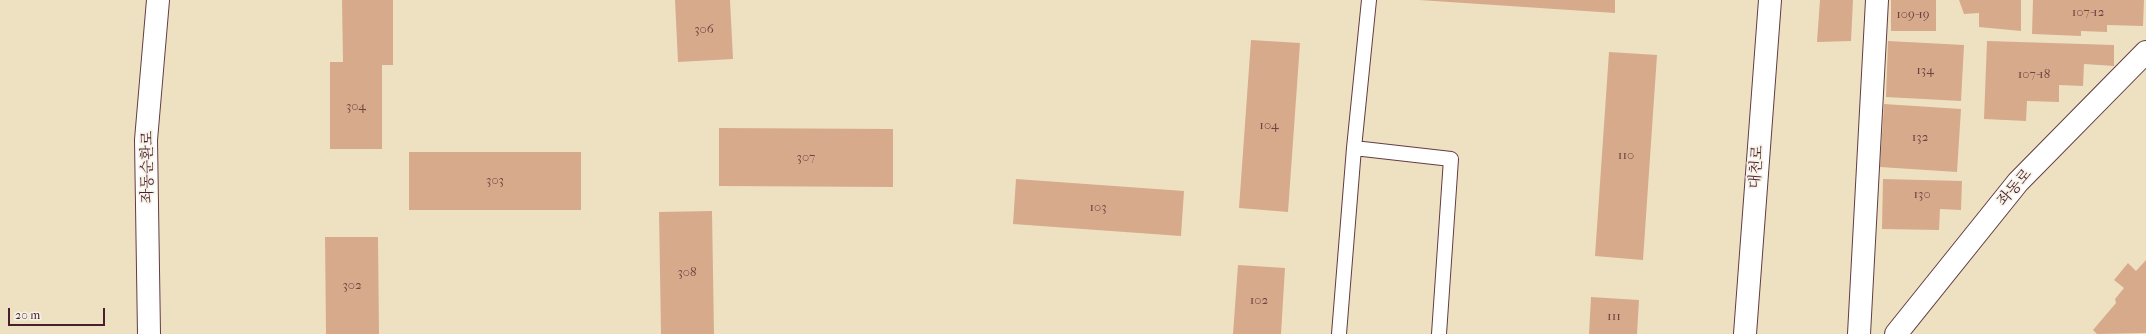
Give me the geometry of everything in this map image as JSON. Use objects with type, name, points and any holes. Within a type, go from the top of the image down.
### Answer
[{"type":"street","name":"좌동순환로","points":[[149,334],[146,140],[158,0]]},
{"type":"street","name":"대천로","points":[[1745,334],[1770,0]]},
{"type":"street","points":[[1858,334],[1877,0]]},
{"type":"street","name":"좌동로","points":[[1896,334],[2018,182],[2146,52]]},
{"type":"lane","points":[[1339,334],[1354,148],[1369,0]]},
{"type":"lane","points":[[1354,148],[1451,159],[1439,334]]},
{"type":"building","points":[[342,0],[393,0],[393,65],[382,65],[382,149],[330,149],[330,62],[343,62]]},
{"type":"building","points":[[675,0],[730,0],[733,59],[678,62]]},
{"type":"building","points":[[1419,0],[1615,0],[1615,13]]},
{"type":"building","points":[[1820,0],[1853,0],[1851,41],[1817,42]]},
{"type":"building","points":[[1891,0],[1936,0],[1936,31],[1891,31]]},
{"type":"building","points":[[1959,0],[2021,0],[2021,31],[1979,27],[1979,13],[1964,14]]},
{"type":"building","points":[[2033,0],[2144,0],[2143,26],[2107,25],[2107,32],[2081,31],[2081,36],[2032,34]]},
{"type":"building","points":[[1251,40],[1300,43],[1288,212],[1239,208]]},
{"type":"building","points":[[1888,41],[1964,45],[1961,101],[1886,97]]},
{"type":"building","points":[[1987,41],[2114,45],[2114,66],[2084,64],[2083,86],[2059,85],[2059,102],[2027,101],[2026,121],[1984,119]]},
{"type":"building","points":[[1609,52],[1657,55],[1643,260],[1595,256]]},
{"type":"building","points":[[1884,104],[1961,109],[1957,172],[1880,167]]},
{"type":"building","points":[[719,128],[893,129],[893,187],[719,186]]},
{"type":"building","points":[[409,152],[581,152],[581,210],[409,210]]},
{"type":"building","points":[[1016,179],[1184,191],[1181,236],[1013,224]]},
{"type":"building","points":[[1883,179],[1962,181],[1961,210],[1940,209],[1939,230],[1882,229]]},
{"type":"building","points":[[712,211],[714,334],[661,334],[659,212]]},
{"type":"building","points":[[325,237],[378,237],[379,334],[326,334]]},
{"type":"building","points":[[2146,260],[2146,333],[2097,334],[2093,330],[2116,303],[2115,299],[2124,288],[2114,280],[2128,263],[2136,271]]},
{"type":"building","points":[[1238,265],[1285,268],[1281,334],[1233,334]]},
{"type":"building","points":[[1591,297],[1639,300],[1637,334],[1589,334]]}]
